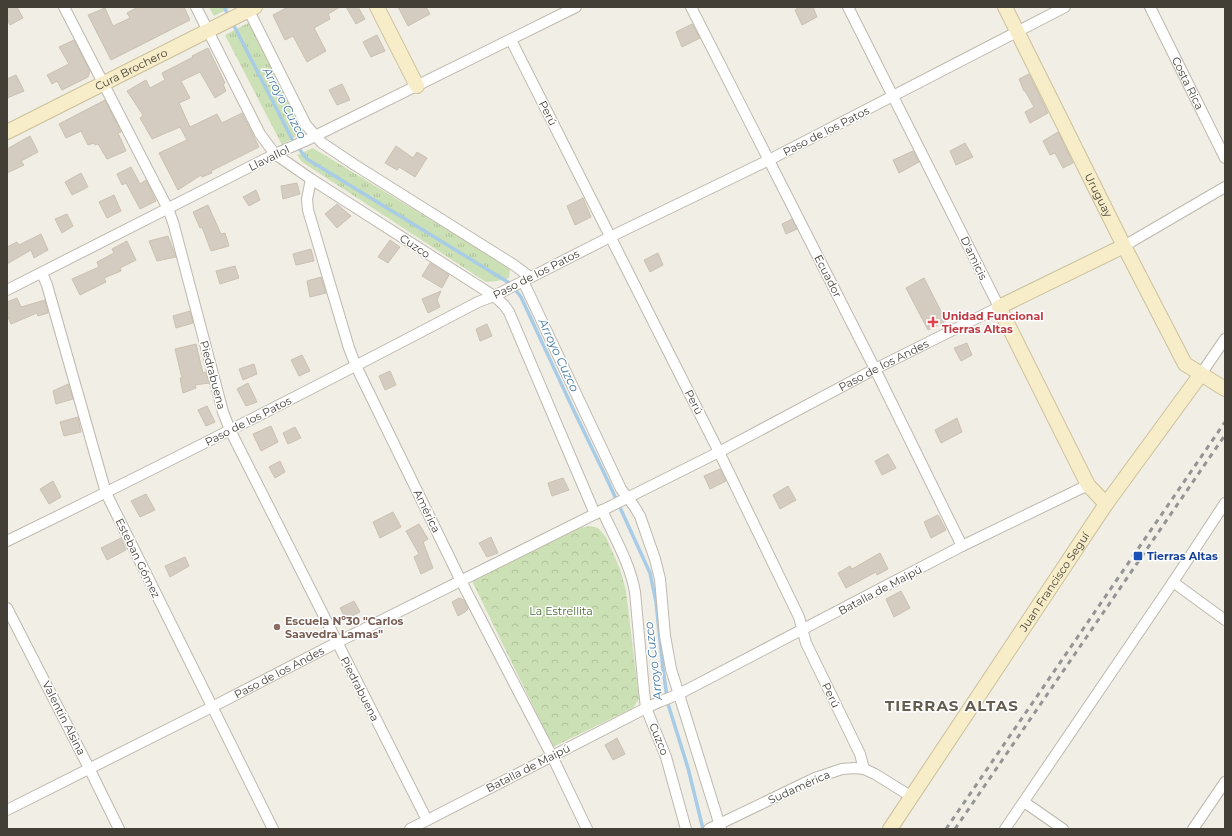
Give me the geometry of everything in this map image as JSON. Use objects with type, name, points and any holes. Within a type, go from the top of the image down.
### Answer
[{"type":"street","name":"Piedrabuena","points":[[64,7],[168,209],[173,222],[223,412],[230,430],[336,643],[427,820]]},
{"type":"street","name":"Cuzco","points":[[196,7],[213,28],[260,134],[275,154],[311,179],[494,296],[509,312],[598,512],[627,564],[632,578],[635,592],[646,708],[666,757],[686,829]]},
{"type":"street","points":[[377,7],[417,86]]},
{"type":"street","name":"Llavallol","points":[[7,290],[275,154],[305,141],[576,7]]},
{"type":"street","name":"Ecuador","points":[[691,7],[875,369],[962,546]]},
{"type":"street","name":"D'amicis","points":[[848,7],[1088,485],[1106,504]]},
{"type":"street","name":"Uruguay","points":[[1005,7],[1124,246],[1185,364],[1201,374]]},
{"type":"street","name":"Paso de los Patos","points":[[7,542],[356,366],[478,302],[505,291],[610,237],[769,160],[1065,7]]},
{"type":"street","name":"Costa Rica","points":[[1150,7],[1225,158]]},
{"type":"street","name":"Cura Brochero","points":[[7,132],[247,10]]},
{"type":"street","points":[[247,10],[306,125],[322,143],[514,265],[523,281],[621,489],[621,501],[634,506],[640,516],[655,559],[660,579],[665,636],[676,696],[716,827]]},
{"type":"street","name":"Perú","points":[[511,40],[719,452],[799,617],[806,643],[860,754],[864,770]]},
{"type":"street","name":"América","points":[[311,179],[307,199],[308,210],[349,348],[356,366],[462,581],[552,756],[587,829]]},
{"type":"street","name":"Paso de los Andes","points":[[7,810],[336,643],[719,452],[875,369],[1124,246],[1225,187]]},
{"type":"street","name":"Esteban Gómez","points":[[42,273],[47,285],[106,493],[273,829]]},
{"type":"street","name":"Juan Francisco Seguí","points":[[890,829],[1106,504],[1225,339]]},
{"type":"street","points":[[1201,374],[1225,389]]},
{"type":"street","name":"Batalla de Maipú","points":[[410,829],[646,708],[676,696],[962,546],[1088,485]]},
{"type":"street","points":[[1005,829],[1225,503]]},
{"type":"street","points":[[1173,582],[1225,620]]},
{"type":"street","name":"Valentín Alsina","points":[[7,608],[119,829]]},
{"type":"street","name":"Sudamérica","points":[[716,827],[815,778],[842,769],[854,768],[875,774],[912,797]]},
{"type":"street","points":[[1193,829],[1225,782]]},
{"type":"street","points":[[1024,802],[1063,829]]},
{"type":"green space","points":[[209,7],[232,7],[214,16]]},
{"type":"green space","points":[[250,22],[304,131],[282,145],[225,35]]},
{"type":"green space","points":[[313,148],[510,268],[509,278],[486,282],[302,162],[297,155]]},
{"type":"green space","name":"La Estrellita","points":[[591,526],[598,528],[606,537],[620,569],[626,591],[639,699],[633,708],[553,747],[472,581],[579,528]]},
{"type":"building","points":[[7,7],[17,7],[23,18],[10,25],[7,19]]},
{"type":"building","points":[[138,7],[184,7],[190,20],[111,60],[88,15],[105,8],[113,26],[130,18],[127,13]]},
{"type":"building","points":[[288,7],[340,7],[328,14],[330,19],[314,28],[326,51],[307,62],[293,36],[285,40],[273,15]]},
{"type":"building","points":[[346,7],[358,7],[365,19],[356,24]]},
{"type":"building","points":[[398,7],[426,7],[430,14],[408,26]]},
{"type":"building","points":[[800,7],[813,7],[817,17],[802,25],[795,10]]},
{"type":"building","points":[[692,24],[700,38],[682,47],[676,32]]},
{"type":"building","points":[[377,35],[385,51],[371,57],[363,42]]},
{"type":"building","points":[[74,40],[90,71],[88,77],[62,90],[57,81],[52,84],[47,75],[69,64],[59,47]]},
{"type":"building","points":[[208,48],[225,83],[223,84],[226,91],[215,98],[200,72],[181,81],[190,98],[179,103],[190,127],[217,114],[222,123],[242,113],[259,147],[211,171],[212,173],[202,177],[201,175],[178,190],[159,153],[187,140],[180,127],[152,139],[140,118],[143,115],[127,91],[146,80],[150,88],[165,80],[162,73]]},
{"type":"building","points":[[1029,74],[1048,113],[1030,123],[1025,112],[1034,107],[1024,91],[1019,79]]},
{"type":"building","points":[[16,75],[24,91],[7,98],[7,79]]},
{"type":"building","points":[[342,84],[350,100],[337,105],[329,90]]},
{"type":"building","points":[[105,100],[121,132],[118,133],[126,151],[107,159],[98,144],[95,145],[94,143],[88,145],[81,131],[66,138],[59,124]]},
{"type":"building","points":[[1058,132],[1073,163],[1063,168],[1055,153],[1050,155],[1043,141]]},
{"type":"building","points":[[30,136],[38,152],[21,161],[24,165],[7,173],[7,149]]},
{"type":"building","points":[[965,143],[973,157],[956,165],[950,151]]},
{"type":"building","points":[[396,146],[413,158],[417,152],[427,158],[415,177],[399,167],[397,170],[385,163]]},
{"type":"building","points":[[913,151],[919,162],[899,173],[893,160]]},
{"type":"building","points":[[131,167],[140,184],[146,180],[156,201],[140,209],[126,183],[122,185],[117,174]]},
{"type":"building","points":[[81,173],[88,187],[72,195],[65,182]]},
{"type":"building","points":[[297,183],[300,194],[283,199],[281,186]]},
{"type":"building","points":[[256,190],[260,200],[249,206],[243,197]]},
{"type":"building","points":[[114,195],[121,211],[107,218],[99,202]]},
{"type":"building","points":[[583,198],[591,217],[575,225],[567,206]]},
{"type":"building","points":[[337,204],[351,216],[337,228],[325,214]]},
{"type":"building","points":[[208,205],[221,234],[225,233],[229,246],[211,251],[202,227],[200,228],[193,212]]},
{"type":"building","points":[[67,214],[73,226],[62,233],[55,219]]},
{"type":"building","points":[[792,219],[797,229],[786,234],[782,224]]},
{"type":"building","points":[[41,234],[48,250],[34,258],[31,250],[7,264],[7,247],[17,242],[19,245]]},
{"type":"building","points":[[168,236],[176,257],[157,261],[149,241]]},
{"type":"building","points":[[390,240],[400,247],[388,263],[378,257]]},
{"type":"building","points":[[127,241],[136,260],[120,268],[121,271],[104,278],[106,282],[80,295],[72,279],[99,267],[97,262],[114,253],[112,249]]},
{"type":"building","points":[[311,249],[314,261],[296,265],[293,254]]},
{"type":"building","points":[[658,253],[663,265],[650,272],[644,260]]},
{"type":"building","points":[[430,263],[449,275],[442,288],[422,276]]},
{"type":"building","points":[[235,266],[239,278],[220,284],[216,271]]},
{"type":"building","points":[[321,277],[326,293],[310,297],[307,281]]},
{"type":"building","points":[[924,278],[946,321],[928,330],[906,288]]},
{"type":"building","points":[[441,291],[437,300],[440,307],[428,313],[422,299]]},
{"type":"building","points":[[17,298],[21,307],[45,300],[48,313],[38,316],[37,313],[11,324],[7,315],[7,302]]},
{"type":"building","points":[[190,311],[193,323],[176,328],[173,316]]},
{"type":"building","points":[[487,324],[492,336],[480,341],[476,329]]},
{"type":"building","points":[[967,343],[972,355],[961,361],[954,348]]},
{"type":"building","points":[[196,344],[203,373],[206,372],[209,383],[195,385],[196,388],[183,393],[180,378],[182,378],[175,349]]},
{"type":"building","points":[[302,355],[310,371],[299,376],[291,360]]},
{"type":"building","points":[[254,364],[257,374],[243,380],[239,369]]},
{"type":"building","points":[[390,371],[396,385],[385,390],[379,376]]},
{"type":"building","points":[[248,383],[257,402],[246,406],[237,389]]},
{"type":"building","points":[[68,384],[73,399],[56,404],[53,391]]},
{"type":"building","points":[[207,406],[215,422],[206,426],[198,410]]},
{"type":"building","points":[[78,417],[81,432],[64,436],[60,422]]},
{"type":"building","points":[[957,418],[962,432],[941,443],[935,430]]},
{"type":"building","points":[[271,426],[278,442],[261,451],[253,434]]},
{"type":"building","points":[[295,427],[301,438],[288,444],[283,433]]},
{"type":"building","points":[[888,454],[896,468],[882,475],[875,461]]},
{"type":"building","points":[[280,461],[285,472],[275,478],[269,467]]},
{"type":"building","points":[[720,469],[726,481],[710,489],[704,476]]},
{"type":"building","points":[[563,478],[569,490],[552,496],[548,483]]},
{"type":"building","points":[[53,481],[61,497],[49,504],[40,489]]},
{"type":"building","points":[[788,486],[796,500],[780,509],[773,495]]},
{"type":"building","points":[[146,494],[155,510],[140,517],[131,501]]},
{"type":"building","points":[[393,512],[401,527],[380,538],[373,522]]},
{"type":"building","points":[[938,515],[946,530],[931,538],[924,522]]},
{"type":"building","points":[[419,524],[428,539],[423,542],[433,568],[421,574],[414,557],[419,554],[406,531]]},
{"type":"building","points":[[491,537],[498,553],[487,557],[479,543]]},
{"type":"building","points":[[121,538],[126,550],[107,560],[101,548]]},
{"type":"building","points":[[880,553],[888,569],[877,575],[876,572],[846,588],[838,573],[850,566],[852,569]]},
{"type":"building","points":[[185,557],[189,566],[170,577],[165,566]]},
{"type":"building","points":[[901,591],[910,608],[894,617],[886,599]]},
{"type":"building","points":[[459,598],[464,600],[468,609],[458,616],[452,602]]},
{"type":"building","points":[[354,601],[360,612],[346,619],[340,608]]},
{"type":"building","points":[[617,738],[625,754],[613,760],[605,745]]},
{"type":"waterway","name":"Arroyo Cuzco","points":[[224,7],[229,17]]},
{"type":"waterway","name":"Arroyo Cuzco","points":[[232,22],[293,141],[307,159],[511,284],[521,297],[650,573],[656,602],[668,704],[688,768],[703,829]]},
{"type":"railway","points":[[946,829],[1225,422]]},
{"type":"railway","points":[[955,829],[1225,435]]},
{"type":"place","name":"Unidad Funcional Tierras Altas","points":[[933,322]]},
{"type":"place","name":"Tierras Altas","points":[[1138,556]]},
{"type":"place","name":"Escuela Nº30 \"Carlos Saavedra Lamas\"","points":[[277,627]]},
{"type":"district","name":"TIERRAS ALTAS","points":[[952,705]]}]
